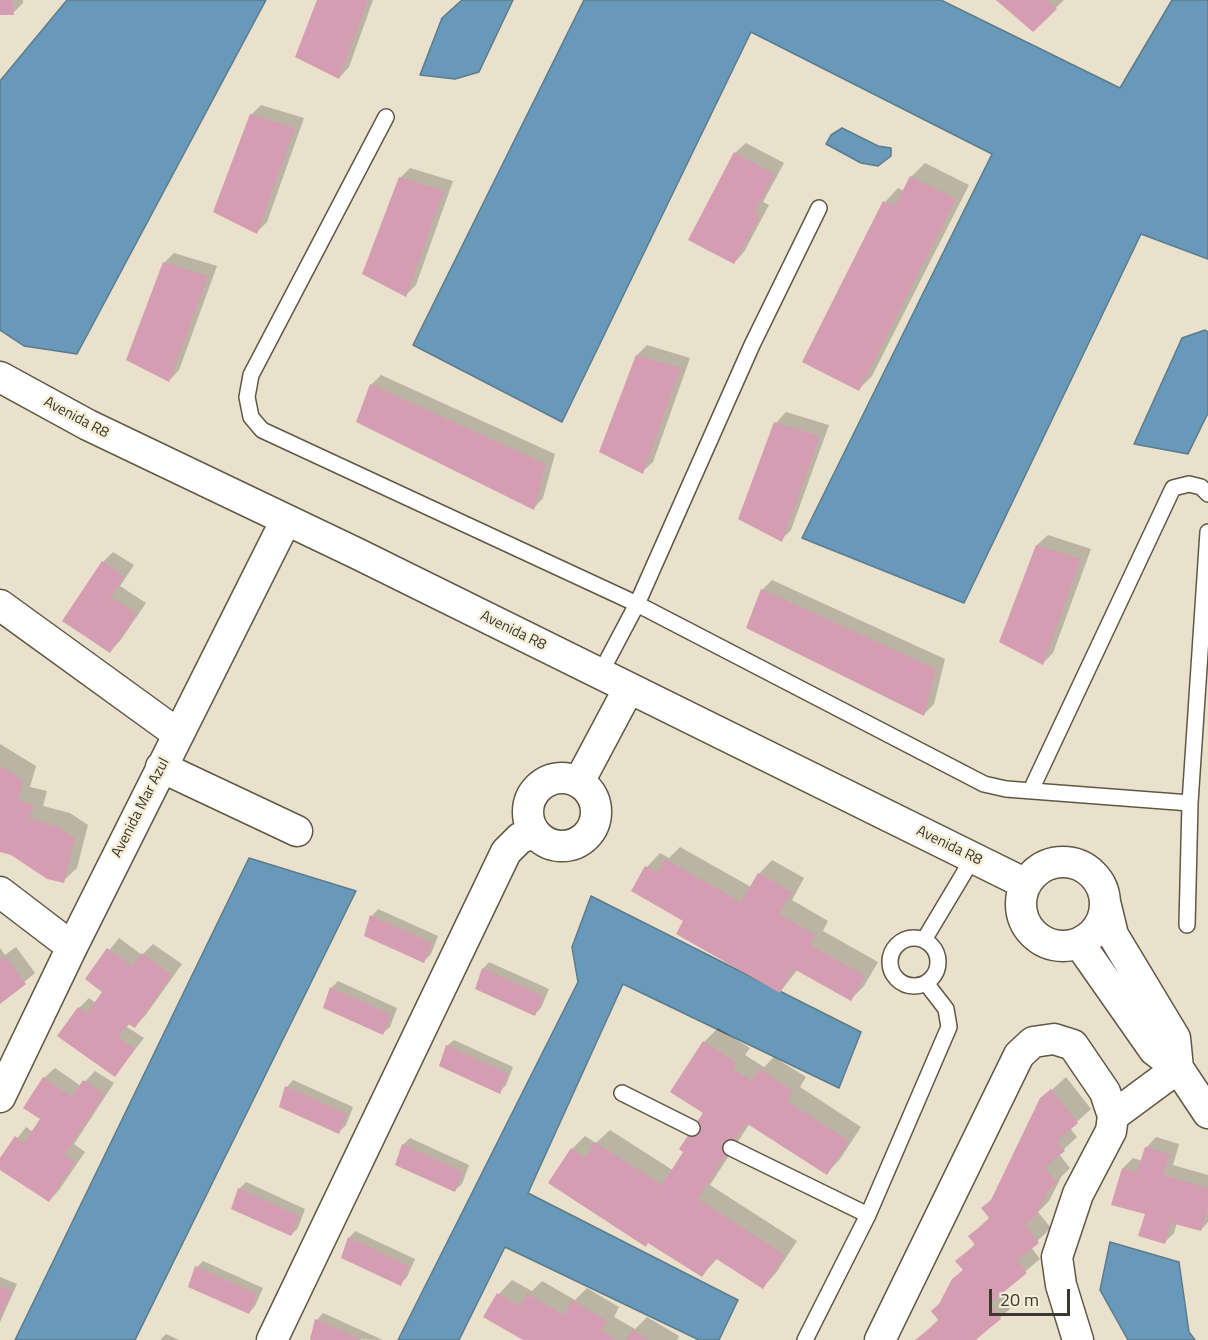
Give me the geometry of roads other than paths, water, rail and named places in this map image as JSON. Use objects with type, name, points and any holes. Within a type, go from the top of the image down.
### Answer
[{"type":"street","name":"Avenida R8","points":[[0,377],[88,425],[1026,884]]},
{"type":"street","name":"Avenida Mar Azul","points":[[0,1097],[161,767],[286,520]]},
{"type":"street","points":[[0,605],[178,734]]},
{"type":"street","points":[[579,782],[629,688]]},
{"type":"street","points":[[161,767],[297,831]]},
{"type":"street","points":[[564,777],[579,782],[591,794],[597,810],[592,827],[581,840],[565,846],[548,844],[535,833],[528,819],[528,803],[535,789],[548,780],[564,777]]},
{"type":"street","points":[[272,1340],[506,852],[520,838],[535,833]]},
{"type":"street","points":[[1105,902],[1098,927],[1079,943],[1066,946],[1054,945],[1031,932],[1021,909],[1021,896],[1026,884],[1036,872],[1049,864],[1064,862],[1079,866],[1096,881],[1105,902],[1113,935],[1175,1038],[1178,1068]]},
{"type":"street","points":[[0,892],[72,947]]},
{"type":"street","points":[[1079,943],[1154,1050],[1178,1068],[1208,1113]]},
{"type":"street","points":[[880,1340],[1019,1055],[1033,1042],[1054,1039],[1073,1045],[1105,1092],[1113,1116],[1111,1131],[1078,1194],[1058,1257],[1061,1285],[1078,1340]]},
{"type":"street","points":[[1113,1116],[1178,1068]]},
{"type":"lane","points":[[386,117],[251,375],[247,397],[251,417],[262,430],[637,604],[984,784],[1190,803]]},
{"type":"lane","points":[[600,674],[637,604],[752,345],[819,208]]},
{"type":"lane","points":[[1031,790],[1173,488],[1189,484],[1201,487],[1208,494]]},
{"type":"lane","points":[[1187,925],[1190,803],[1208,532]]},
{"type":"lane","points":[[924,940],[973,858]]},
{"type":"lane","points":[[910,938],[924,940],[933,946],[938,956],[938,966],[934,976],[926,983],[913,987],[899,982],[891,971],[890,957],[897,945],[910,938]]},
{"type":"lane","points":[[805,1340],[868,1215],[949,1027],[946,1009],[926,983]]},
{"type":"lane","points":[[622,1093],[692,1128]]},
{"type":"lane","points":[[731,1148],[868,1215]]},
{"type":"water","points":[[67,0],[266,0],[77,354],[24,346],[0,330],[0,81]]},
{"type":"water","points":[[462,0],[513,0],[479,72],[455,79],[420,75],[442,18]]},
{"type":"water","points":[[584,0],[941,0],[1120,88],[1172,0],[1208,0],[1208,259],[1141,234],[964,603],[802,538],[992,154],[751,32],[562,422],[413,345]]},
{"type":"water","points":[[842,128],[878,146],[891,148],[891,156],[878,166],[861,163],[826,144],[831,135]]},
{"type":"water","points":[[1205,330],[1208,332],[1208,413],[1188,454],[1134,444],[1182,338]]},
{"type":"water","points":[[249,858],[356,891],[135,1340],[15,1340]]},
{"type":"water","points":[[591,896],[861,1032],[839,1088],[623,984],[528,1193],[738,1300],[719,1340],[699,1340],[505,1247],[459,1340],[398,1340],[578,982],[572,947]]},
{"type":"water","points":[[1110,1242],[1179,1262],[1189,1332],[1195,1340],[1128,1340],[1100,1290]]}]
